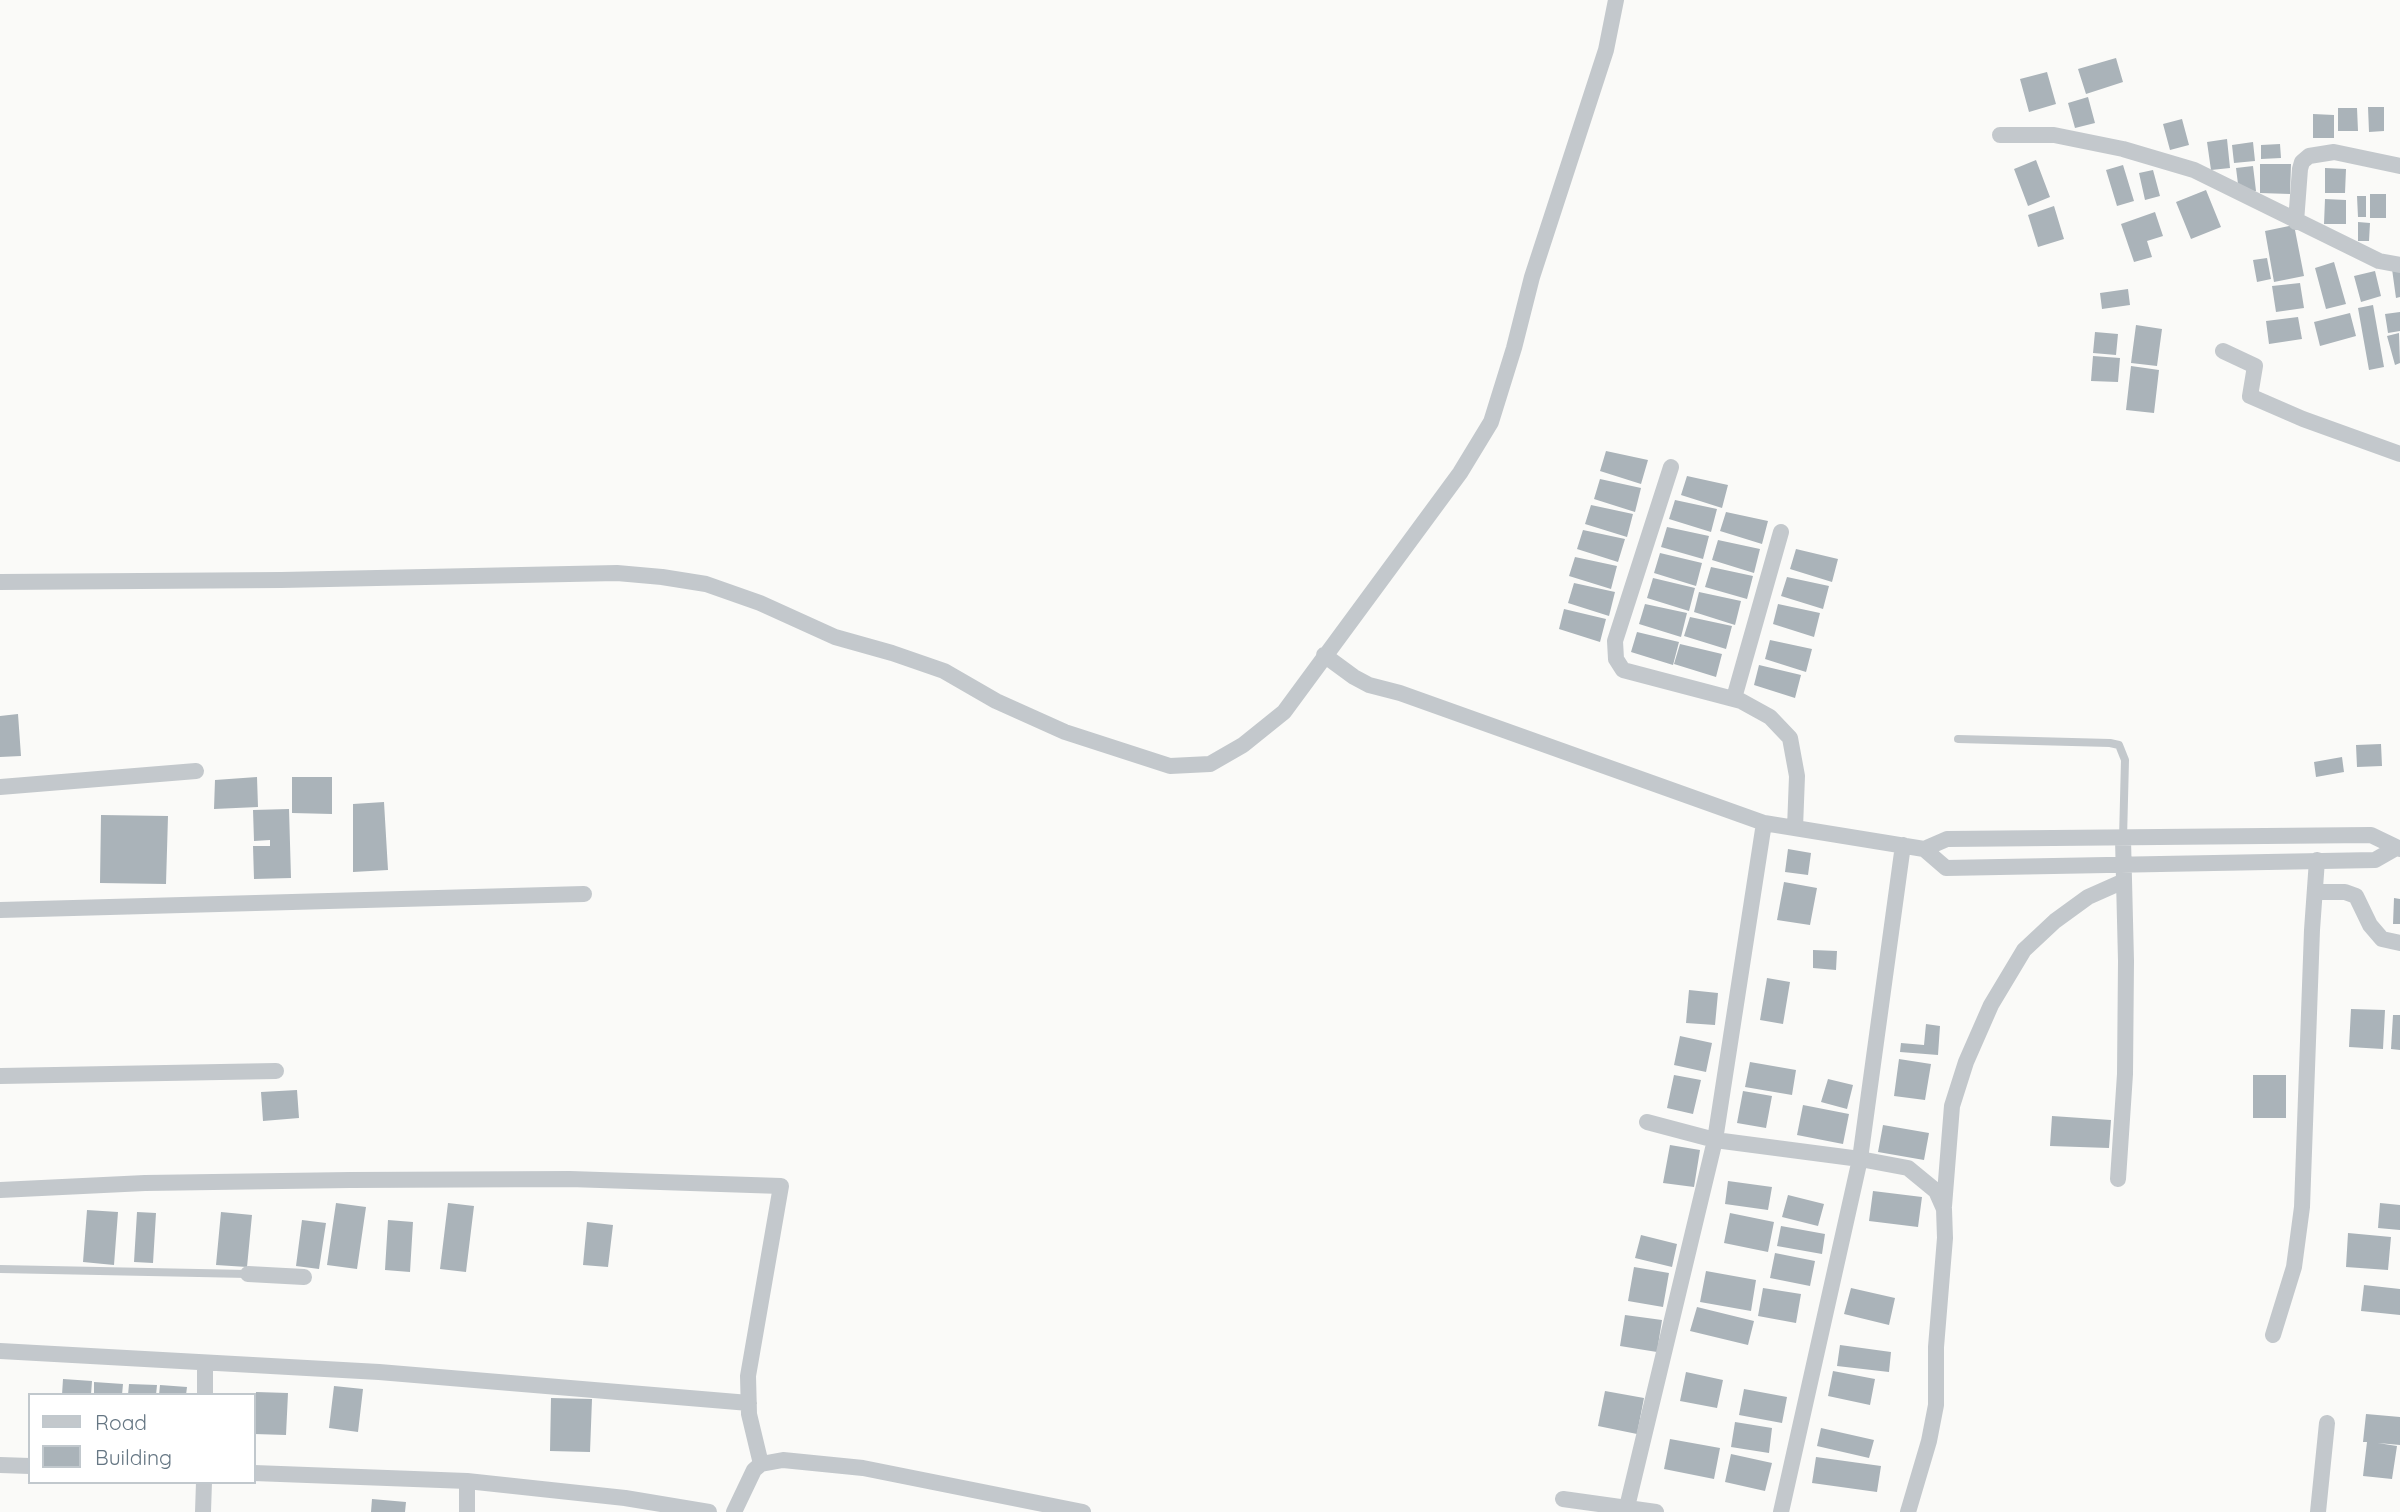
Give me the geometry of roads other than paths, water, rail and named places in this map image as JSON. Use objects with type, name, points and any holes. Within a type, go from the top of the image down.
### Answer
[{"type":"street","points":[[0,582],[294,580],[617,573],[662,577],[706,584],[760,603],[835,637],[944,671],[996,701],[1065,732],[1170,766],[1210,764],[1243,745],[1284,712],[1328,659],[1460,472],[1491,422],[1536,265],[1606,50],[1616,0]]},
{"type":"street","points":[[2000,135],[2054,135],[2123,149],[2194,170],[2379,261],[2400,265]]},
{"type":"street","points":[[2296,222],[2300,169],[2302,162],[2309,156],[2334,152],[2400,166]]},
{"type":"street","points":[[2223,352],[2255,366],[2250,396],[2303,419],[2400,454]]},
{"type":"street","points":[[1671,467],[1615,641],[1616,659],[1623,670],[1734,698],[1770,717],[1790,738],[1797,776],[1795,828]]},
{"type":"street","points":[[1734,698],[1781,532]]},
{"type":"street","points":[[1328,659],[1369,685],[1399,693],[1764,823],[1924,849],[1946,868],[2124,873],[2317,860],[2375,860],[2398,849]]},
{"type":"street","points":[[0,787],[196,771]]},
{"type":"street","points":[[1627,1507],[1715,1140],[1764,823]]},
{"type":"street","points":[[1924,849],[1947,839],[2371,835],[2398,849]]},
{"type":"street","points":[[2118,1179],[2124,1074],[2123,838]]},
{"type":"street","points":[[1781,1512],[1860,1159],[1903,845]]},
{"type":"street","points":[[2273,1335],[2294,1267],[2302,1207],[2317,860]]},
{"type":"street","points":[[2345,892],[2347,860]]},
{"type":"street","points":[[1908,1512],[1930,1441],[1936,1405],[1937,1347],[1945,1238],[1944,1209],[1952,1107],[1966,1062],[1991,1005],[2024,950],[2055,921],[2124,873]]},
{"type":"street","points":[[2315,892],[2345,892],[2356,897],[2370,925],[2382,939],[2400,943]]},
{"type":"street","points":[[0,910],[584,894]]},
{"type":"street","points":[[0,1076],[276,1071]]},
{"type":"street","points":[[1647,1122],[1715,1140],[1908,1168],[1936,1191],[1944,1209]]},
{"type":"street","points":[[0,1190],[145,1183],[351,1180],[570,1180],[781,1186],[748,1376],[749,1414],[761,1464]]},
{"type":"street","points":[[248,1274],[304,1278]]},
{"type":"street","points":[[0,1351],[379,1373],[749,1403]]},
{"type":"street","points":[[205,1363],[205,1393]]},
{"type":"street","points":[[2318,1512],[2327,1423]]},
{"type":"street","points":[[734,1512],[754,1470],[761,1464],[783,1460],[863,1468],[1083,1512]]},
{"type":"street","points":[[0,1465],[28,1466]]},
{"type":"street","points":[[256,1473],[467,1482],[625,1498],[709,1512]]},
{"type":"street","points":[[467,1482],[467,1512]]},
{"type":"street","points":[[203,1512],[204,1484]]},
{"type":"street","points":[[1563,1499],[1656,1512]]},
{"type":"lane","points":[[1958,739],[2119,745],[2125,760],[2123,838]]},
{"type":"lane","points":[[0,1269],[248,1274]]}]
